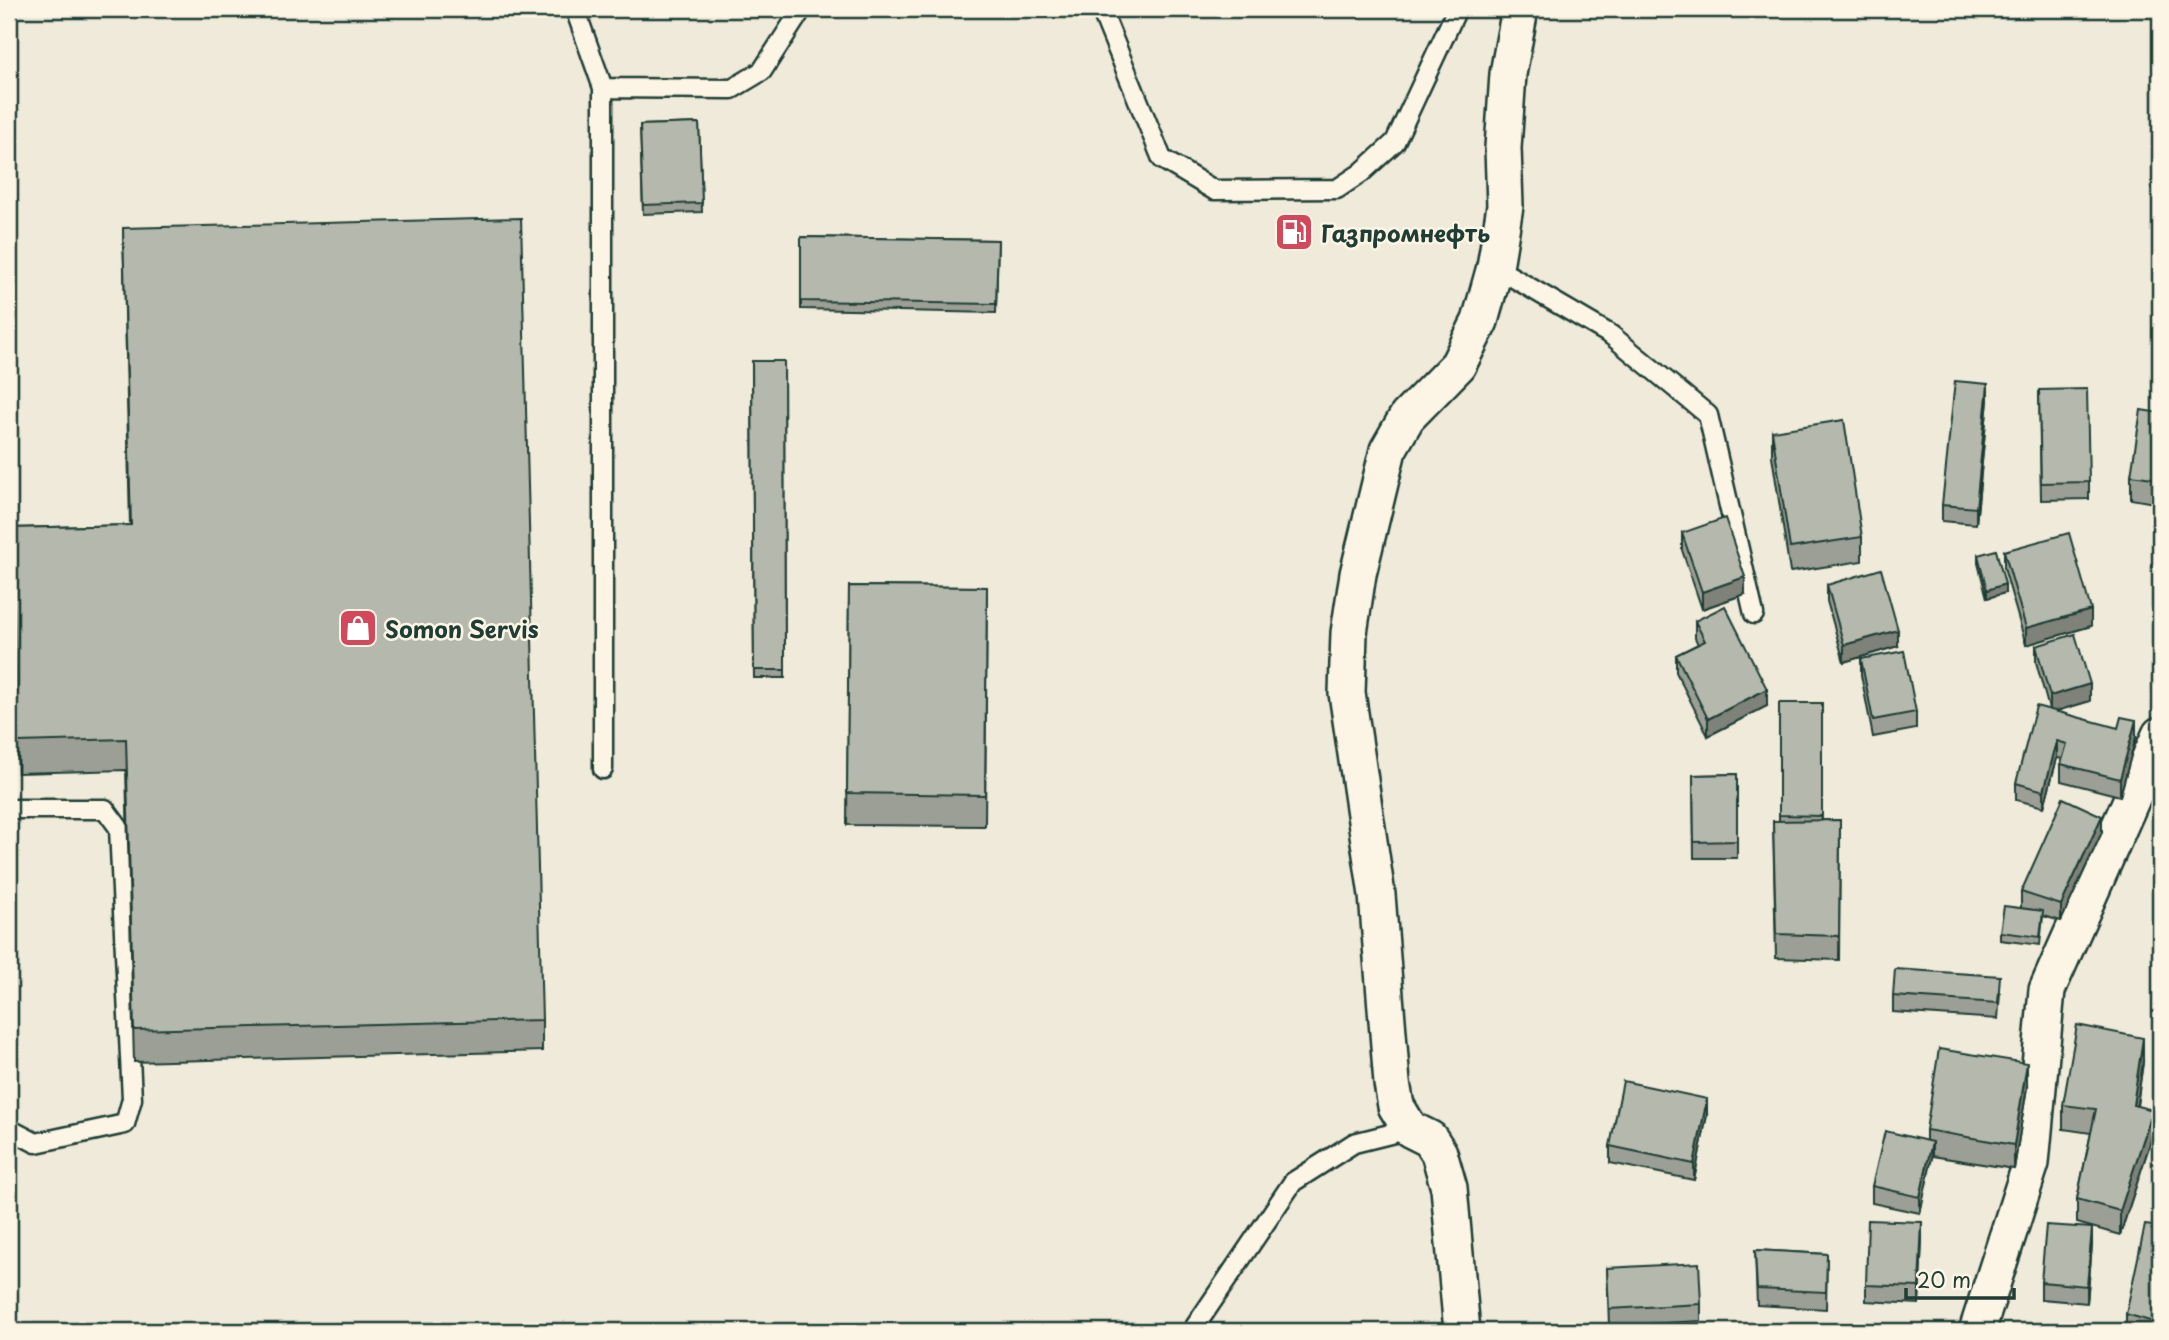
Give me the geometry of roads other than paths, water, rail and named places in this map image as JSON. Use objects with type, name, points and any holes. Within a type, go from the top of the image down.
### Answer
[{"type":"street","points":[[1462,1331],[1449,1188],[1439,1153],[1430,1139],[1410,1129],[1396,1106],[1392,1083],[1377,895],[1347,692],[1349,633],[1359,574],[1388,450],[1407,417],[1458,365],[1480,321],[1495,267],[1505,206],[1503,148],[1508,74],[1520,9]]},
{"type":"street","points":[[1977,1331],[2031,1163],[2048,990],[2160,735]]},
{"type":"lane","points":[[575,9],[603,88],[603,769]]},
{"type":"lane","points":[[603,88],[732,89],[762,71],[802,9]]},
{"type":"lane","points":[[1101,9],[1162,159],[1214,190],[1337,189],[1361,173],[1395,142],[1457,9]]},
{"type":"lane","points":[[1495,267],[1611,335],[1708,415],[1754,614]]},
{"type":"lane","points":[[9,809],[105,809],[119,828],[132,1099],[125,1124],[36,1143],[9,1129]]},
{"type":"lane","points":[[1192,1331],[1293,1182],[1354,1143],[1410,1129]]},
{"type":"place","name":"Газпромнефть","points":[[1294,232]]},
{"type":"place","name":"Somon Servis","points":[[358,628]]}]
